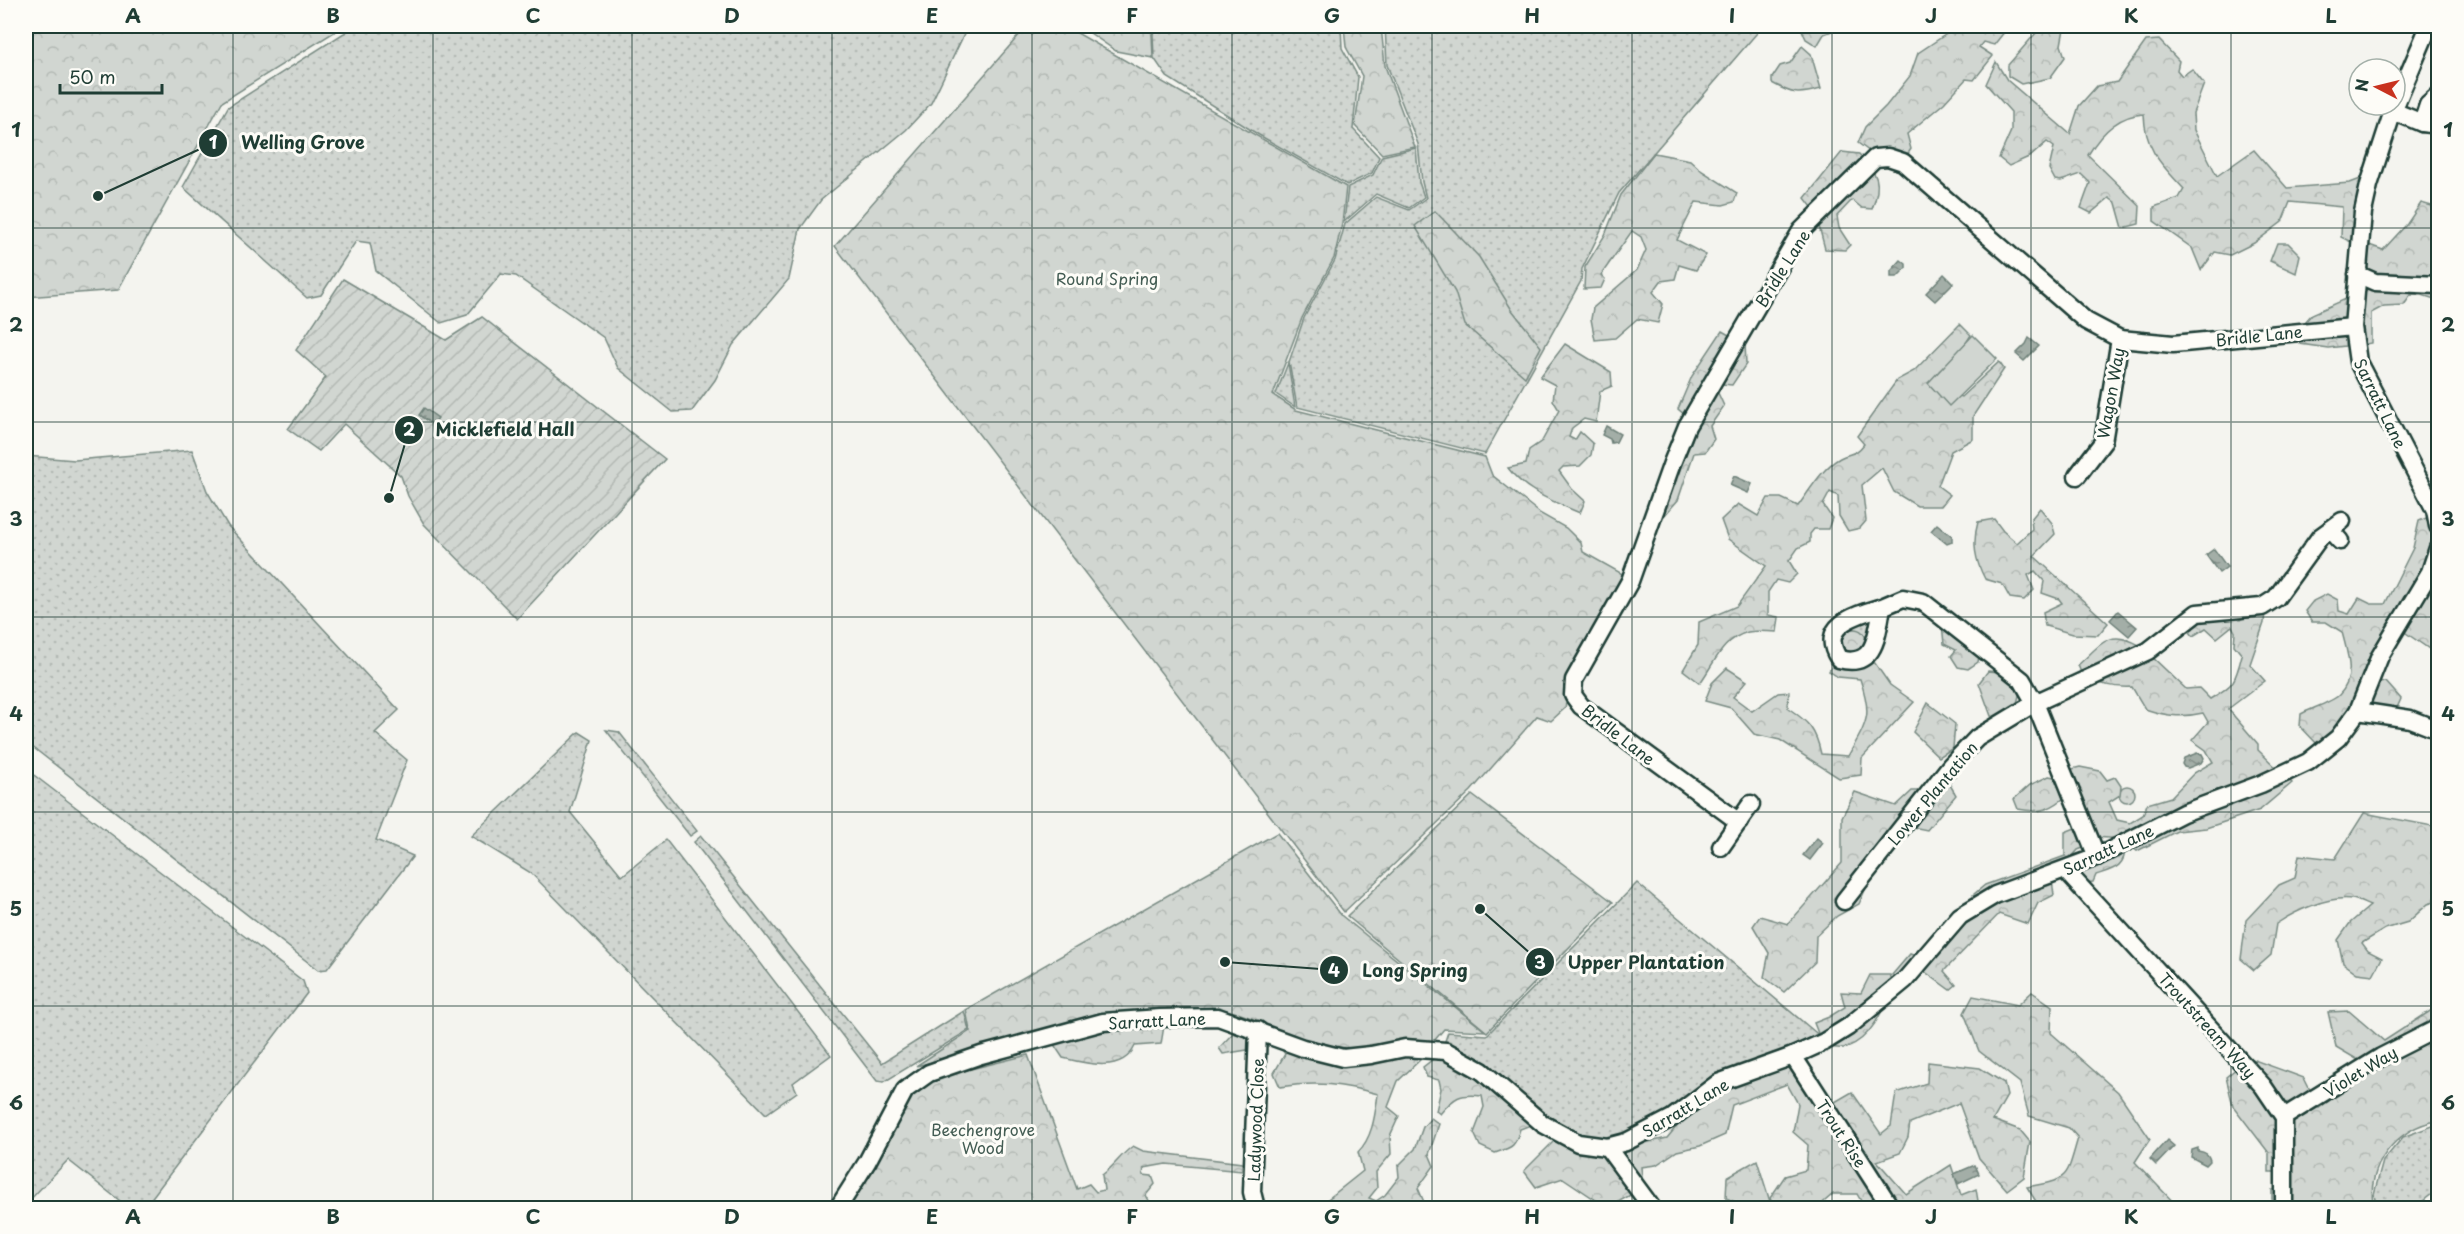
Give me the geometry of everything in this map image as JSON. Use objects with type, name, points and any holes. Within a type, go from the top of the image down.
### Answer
[{"type":"street","name":"Sarratt Lane","points":[[2407,78],[2429,26]]},
{"type":"street","points":[[2407,116],[2430,124],[2428,105],[2439,96]]},
{"type":"street","name":"Sarratt Lane","points":[[2391,117],[2363,212],[2353,327],[2358,362],[2435,510],[2439,526]]},
{"type":"street","name":"Bridle Lane","points":[[1739,822],[1581,706],[1573,694],[1574,680],[1630,581],[1687,426],[1801,231],[1875,158],[1903,162],[2086,321],[2120,339],[2173,344],[2353,327]]},
{"type":"street","points":[[2357,274],[2375,282],[2439,285]]},
{"type":"street","name":"Wagon Way","points":[[2077,476],[2103,442],[2120,339]]},
{"type":"street","name":"Lower Plantation","points":[[1844,901],[1951,765],[1977,738],[2035,703],[2148,651],[2197,613],[2262,608],[2276,598],[2304,556],[2320,537],[2337,531]]},
{"type":"street","name":"Sarratt Lane","points":[[838,1209],[867,1162],[905,1090],[929,1073],[981,1055],[1102,1022],[1218,1017],[1303,1048],[1343,1058],[1371,1055],[1405,1047],[1446,1052],[1482,1071],[1543,1124],[1578,1143],[1607,1147],[1626,1142],[1672,1118],[1718,1083],[1794,1056],[1824,1042],[1848,1027],[1905,980],[1960,916],[1995,896],[2097,857],[2183,813],[2262,784],[2307,762],[2338,738],[2358,711],[2380,656],[2430,572],[2439,548]]},
{"type":"street","points":[[1882,607],[1903,598],[1923,602],[2022,680],[2035,703],[2097,857]]},
{"type":"street","points":[[2358,711],[2410,719],[2439,730]]},
{"type":"street","points":[[1721,848],[1751,804]]},
{"type":"street","name":"Troutstream Way","points":[[2065,870],[2263,1086],[2284,1117]]},
{"type":"street","name":"Violet Way","points":[[2284,1117],[2381,1057],[2439,1028]]},
{"type":"street","name":"Ladywood Close","points":[[1256,1209],[1252,1192],[1258,1030]]},
{"type":"street","name":"Trout Rise","points":[[1794,1056],[1890,1209]]},
{"type":"street","points":[[2284,1117],[2284,1209]]},
{"type":"street","points":[[1607,1147],[1652,1209]]},
{"type":"green space","points":[[26,26],[344,26],[222,102],[118,290],[26,297]]},
{"type":"green space","points":[[355,26],[968,26],[931,103],[906,130],[821,200],[800,229],[789,279],[733,345],[715,380],[692,411],[673,412],[618,368],[604,338],[516,276],[501,274],[467,315],[441,323],[376,271],[370,243],[356,241],[321,295],[307,298],[183,187],[228,107]]},
{"type":"green space","name":"Round Spring","points":[[1027,26],[1065,26],[1346,187],[1342,224],[1334,258],[1302,318],[1273,395],[1296,410],[1485,457],[1492,475],[1541,514],[1566,528],[1581,543],[1583,552],[1626,576],[1567,696],[1565,708],[1551,721],[1537,716],[1471,791],[1344,912],[835,246]]},
{"type":"green space","points":[[1080,26],[1155,26],[1152,34],[1153,58],[1116,51]]},
{"type":"green space","points":[[1156,26],[1341,26],[1342,48],[1358,77],[1353,129],[1379,157],[1372,173],[1347,185],[1259,135],[1167,77],[1154,58],[1153,34]]},
{"type":"green space","points":[[1344,26],[1381,26],[1385,66],[1415,147],[1382,154],[1355,126],[1362,76],[1346,47]]},
{"type":"green space","points":[[1385,26],[1763,26],[1619,193],[1582,269],[1581,281],[1485,454],[1297,407],[1289,362],[1304,318],[1335,260],[1345,224],[1376,197],[1409,210],[1426,198],[1418,144],[1387,65]]},
{"type":"green space","points":[[1807,26],[1833,26],[1832,31],[1824,34],[1817,46],[1806,39],[1802,30]]},
{"type":"green space","points":[[1974,26],[2009,26],[1994,45],[1983,42],[1979,47],[1993,56],[1974,80],[1966,79],[1944,103],[1907,134],[1911,149],[1907,155],[1873,154],[1858,143],[1865,127],[1886,106],[1910,76],[1918,53],[1948,33],[1968,32]]},
{"type":"green space","points":[[2042,26],[2060,26],[2064,29],[2061,45],[2065,57],[2050,78],[2021,84],[2008,76],[2008,65]]},
{"type":"green space","points":[[2159,40],[2179,61],[2177,70],[2182,76],[2192,69],[2204,84],[2193,113],[2194,130],[2217,176],[2254,150],[2287,188],[2350,183],[2366,177],[2353,243],[2341,237],[2342,207],[2290,202],[2282,222],[2254,243],[2230,255],[2215,252],[2201,270],[2192,248],[2154,221],[2154,207],[2179,198],[2184,189],[2162,164],[2151,147],[2147,137],[2144,114],[2126,118],[2111,127],[2088,155],[2140,206],[2139,224],[2123,228],[2116,203],[2109,198],[2091,213],[2081,208],[2090,183],[2081,174],[2061,181],[2055,180],[2049,169],[2054,147],[2047,142],[2031,156],[2009,166],[1999,158],[2011,131],[2011,112],[1986,84],[1996,62],[2007,80],[2070,134],[2079,106],[2097,86],[2117,82],[2146,41]]},
{"type":"green space","points":[[1802,46],[1811,54],[1821,89],[1796,93],[1772,83],[1772,78],[1780,66],[1790,63]]},
{"type":"green space","points":[[1416,148],[1419,182],[1424,197],[1409,208],[1376,194],[1344,222],[1348,187],[1373,175],[1382,156]]},
{"type":"green space","points":[[1842,152],[1859,154],[1874,173],[1877,191],[1872,209],[1862,208],[1852,200],[1837,216],[1839,228],[1850,245],[1845,250],[1825,249],[1815,211],[1805,198]]},
{"type":"green space","points":[[1654,153],[1690,160],[1702,171],[1737,193],[1734,202],[1723,205],[1696,202],[1677,240],[1706,255],[1696,270],[1679,265],[1675,279],[1661,281],[1653,292],[1663,304],[1658,323],[1637,319],[1615,338],[1595,340],[1591,319],[1593,308],[1637,270],[1646,250],[1641,237],[1632,231],[1601,275],[1605,279],[1601,288],[1584,289],[1585,267],[1605,235],[1621,195]]},
{"type":"green space","points":[[2421,203],[2432,206],[2438,228],[2438,300],[2422,295],[2411,295],[2404,305],[2384,306],[2371,313],[2371,343],[2361,345],[2348,322],[2345,346],[2328,348],[2300,344],[2298,330],[2312,314],[2373,287],[2362,266],[2364,243],[2383,250],[2407,224]]},
{"type":"green space","points":[[1435,211],[1479,257],[1512,310],[1541,347],[1525,377],[1465,325],[1455,292],[1415,226]]},
{"type":"green space","points":[[2277,243],[2288,243],[2300,255],[2296,273],[2270,261]]},
{"type":"green space","points":[[343,279],[446,340],[482,317],[665,459],[517,619],[424,524],[408,496],[401,476],[344,424],[319,451],[288,429],[326,377],[296,350]]},
{"type":"green space","points":[[1960,324],[1971,335],[1937,389],[1961,397],[1999,362],[2004,369],[1973,416],[1973,439],[1951,451],[1938,486],[1950,495],[1941,506],[1917,506],[1894,492],[1882,468],[1862,485],[1866,521],[1860,528],[1848,531],[1839,516],[1838,496],[1830,492],[1823,505],[1832,518],[1828,529],[1814,529],[1810,534],[1810,542],[1798,548],[1789,561],[1797,574],[1788,583],[1776,580],[1768,592],[1768,615],[1779,617],[1777,632],[1759,631],[1739,635],[1725,646],[1700,683],[1683,670],[1698,645],[1699,622],[1737,606],[1766,566],[1728,539],[1721,520],[1738,504],[1758,516],[1768,498],[1781,498],[1798,506],[1828,467],[1840,458],[1861,448],[1864,444],[1857,436],[1897,380],[1914,371]]},
{"type":"green space","points":[[1722,331],[1745,344],[1746,364],[1732,385],[1722,384],[1718,393],[1724,406],[1710,426],[1714,439],[1705,452],[1694,453],[1678,500],[1664,516],[1657,497],[1694,423],[1678,409],[1692,376]]},
{"type":"green space","points":[[1973,335],[1997,359],[1949,406],[1928,383]]},
{"type":"green space","points":[[1565,344],[1611,372],[1612,386],[1600,391],[1596,422],[1584,419],[1572,428],[1569,437],[1575,440],[1580,432],[1593,444],[1591,455],[1580,466],[1563,467],[1559,471],[1572,489],[1585,501],[1580,513],[1532,490],[1508,468],[1526,464],[1529,450],[1542,441],[1559,410],[1553,400],[1555,385],[1540,377]]},
{"type":"green space","points":[[1288,363],[1295,407],[1276,394]]},
{"type":"green space","points":[[192,450],[207,491],[228,526],[399,710],[375,733],[407,760],[376,840],[413,856],[327,969],[318,970],[26,742],[26,456],[75,460]]},
{"type":"green space","points":[[2040,508],[2052,523],[2055,534],[2034,556],[2108,623],[2098,635],[2073,634],[2045,626],[2043,612],[2062,603],[2059,599],[2042,593],[2044,581],[2035,571],[2028,575],[2034,590],[2024,600],[2010,598],[2002,584],[1985,579],[1977,558],[1975,544],[1978,522],[1994,519],[2003,531],[2017,543],[2032,529],[2031,519]]},
{"type":"green space","points":[[2431,516],[2433,544],[2438,560],[2438,655],[2403,631],[2369,681],[2386,682],[2401,699],[2396,710],[2367,707],[2319,746],[2300,726],[2301,714],[2339,695],[2348,681],[2349,665],[2342,632],[2326,622],[2312,622],[2305,611],[2313,601],[2327,594],[2338,600],[2339,611],[2349,614],[2359,598],[2371,604],[2385,604],[2413,548],[2419,521]]},
{"type":"green space","points":[[2265,611],[2264,623],[2250,664],[2265,681],[2228,709],[2258,744],[2258,750],[2292,783],[2260,810],[2206,828],[2177,831],[2137,851],[2122,839],[2095,837],[2068,770],[2080,767],[2100,771],[2107,780],[2115,777],[2121,786],[2120,795],[2109,802],[2117,820],[2130,823],[2143,815],[2147,804],[2171,797],[2194,773],[2213,762],[2206,750],[2192,740],[2208,722],[2203,713],[2174,715],[2145,709],[2132,687],[2107,685],[2083,678],[2078,665],[2106,641],[2120,638],[2128,640],[2139,645],[2141,659],[2150,655],[2186,689],[2199,688],[2210,699],[2229,686],[2237,672],[2242,655],[2234,645],[2235,632],[2232,626],[2217,638],[2206,628],[2193,636],[2185,625],[2198,616],[2237,613],[2240,620],[2253,612]]},
{"type":"green space","points":[[1868,620],[1871,623],[1866,649],[1844,654],[1839,638],[1844,629]]},
{"type":"green space","points":[[1942,624],[1980,650],[1978,662],[1968,669],[1958,667],[1951,656],[1956,650],[1944,644]]},
{"type":"green space","points":[[1854,629],[1859,630],[1865,636],[1865,646],[1859,652],[1854,653],[1849,652],[1843,646],[1842,641],[1843,636],[1849,630]]},
{"type":"green space","points":[[1872,659],[1890,685],[1914,702],[1862,758],[1861,775],[1839,778],[1780,740],[1754,734],[1731,708],[1705,701],[1712,683],[1727,668],[1747,681],[1733,697],[1752,711],[1778,693],[1789,692],[1788,708],[1810,727],[1817,739],[1821,754],[1848,756],[1866,719],[1864,692],[1860,679],[1838,677],[1829,671],[1836,660]]},
{"type":"green space","points":[[1988,671],[2000,672],[2020,692],[2016,707],[2001,718],[1991,716],[1979,683]]},
{"type":"green space","points":[[1928,703],[1955,724],[1953,748],[1939,757],[1913,732]]},
{"type":"green space","points":[[606,730],[619,732],[697,831],[690,836]]},
{"type":"green space","points":[[579,732],[592,740],[570,812],[622,876],[666,840],[831,1055],[793,1083],[797,1092],[766,1114],[531,873],[471,836]]},
{"type":"green space","points":[[26,769],[303,981],[307,993],[144,1208],[129,1208],[68,1160],[26,1204]]},
{"type":"green space","points":[[2049,776],[2064,779],[2069,794],[2046,809],[2033,811],[2018,809],[2014,799],[2030,785]]},
{"type":"green space","points":[[1946,778],[1956,795],[1927,830],[1908,826],[1874,869],[1859,904],[1837,916],[1816,936],[1815,962],[1784,992],[1764,977],[1769,953],[1753,926],[1760,916],[1788,924],[1842,863],[1842,817],[1855,792],[1896,806],[1912,791],[1934,791]]},
{"type":"green space","points":[[2124,786],[2130,786],[2135,794],[2133,800],[2124,802],[2119,797],[2119,791]]},
{"type":"green space","points":[[1472,795],[1613,902],[1487,1032],[1347,916]]},
{"type":"green space","points":[[2364,813],[2438,827],[2438,901],[2428,904],[2408,922],[2385,929],[2362,943],[2368,951],[2382,958],[2373,975],[2357,973],[2343,963],[2338,940],[2350,923],[2370,906],[2352,899],[2322,902],[2276,924],[2271,955],[2254,970],[2241,959],[2246,920],[2279,885],[2295,878],[2299,855],[2335,859]]},
{"type":"green space","points":[[2080,826],[2088,846],[2078,850],[2052,880],[2054,895],[2038,903],[2028,924],[1999,914],[1944,971],[1956,985],[1950,990],[1925,972],[1908,988],[1892,975],[1910,954],[1927,960],[1955,931],[1992,906],[1973,895],[1985,885],[2065,856],[2065,832]]},
{"type":"green space","points":[[1277,833],[1342,916],[1485,1031],[1444,1029],[1434,1041],[1403,1041],[1372,1048],[1350,1048],[1299,1039],[1246,1016],[1219,1009],[1167,1008],[1161,1044],[1135,1046],[1129,1055],[1113,1063],[1093,1064],[1063,1058],[1045,1031],[1031,1035],[1028,1052],[951,1073],[947,1059],[916,1066],[970,1031],[966,1010]]},
{"type":"green space","points":[[701,836],[882,1063],[964,1011],[969,1030],[884,1082],[877,1081],[694,842]]},
{"type":"green space","points":[[2125,846],[2123,859],[2118,866],[2096,875],[2093,882],[2083,883],[2078,874],[2081,865]]},
{"type":"green space","points":[[1637,883],[1821,1037],[1626,1136],[1602,1138],[1579,1135],[1546,1120],[1528,1108],[1444,1044],[1448,1032],[1487,1035]]},
{"type":"green space","points":[[1870,975],[1890,975],[1894,984],[1877,1021],[1856,1043],[1845,1048],[1823,1046],[1814,1023],[1845,1007],[1841,992],[1861,993]]},
{"type":"green space","points":[[2032,992],[2052,1006],[2051,1033],[2118,1092],[2150,1139],[2135,1162],[2179,1208],[2040,1208],[2027,1187],[2051,1182],[2064,1175],[2071,1162],[2078,1138],[2069,1128],[2029,1116],[2020,1083],[1979,1051],[1964,1013],[1973,996],[2018,1005]]},
{"type":"green space","points":[[2438,1006],[2438,1121],[2409,1131],[2387,1151],[2374,1178],[2372,1193],[2374,1208],[2280,1208],[2272,1204],[2272,1190],[2292,1191],[2292,1172],[2269,1172],[2269,1153],[2233,1106],[2226,1077],[2249,1058],[2304,1078],[2319,1108],[2330,1100],[2360,1061],[2336,1047],[2328,1012],[2349,1011],[2384,1041]]},
{"type":"green space","points":[[1251,1021],[1294,1040],[1326,1049],[1357,1051],[1406,1042],[1421,1059],[1398,1081],[1388,1107],[1399,1116],[1390,1136],[1391,1154],[1376,1172],[1377,1188],[1369,1198],[1376,1201],[1385,1195],[1399,1177],[1398,1166],[1415,1149],[1423,1127],[1431,1118],[1439,1124],[1429,1154],[1434,1166],[1418,1188],[1424,1202],[1417,1208],[1333,1208],[1328,1199],[1363,1171],[1358,1152],[1370,1132],[1378,1094],[1329,1085],[1305,1084],[1280,1087],[1274,1073],[1285,1054],[1276,1040],[1263,1036],[1253,1049],[1223,1054],[1219,1048],[1233,1033]]},
{"type":"green space","points":[[1451,1052],[1544,1120],[1520,1129],[1515,1143],[1506,1149],[1495,1153],[1480,1146],[1474,1133],[1484,1107],[1482,1096],[1463,1096],[1454,1100],[1440,1114],[1436,1111],[1441,1089],[1439,1080],[1427,1077],[1423,1067],[1436,1057]]},
{"type":"green space","name":"Beechengrove Wood","points":[[1028,1055],[1077,1189],[1089,1184],[1096,1192],[1104,1190],[1102,1175],[1133,1146],[1143,1151],[1242,1163],[1242,1171],[1166,1164],[1144,1168],[1143,1175],[1152,1176],[1155,1184],[1146,1195],[1152,1206],[1131,1208],[832,1208],[909,1094],[930,1079]]},
{"type":"green space","points":[[1928,1062],[1980,1068],[2004,1083],[2007,1096],[1993,1120],[2020,1130],[2030,1142],[2024,1177],[2007,1190],[1979,1158],[1959,1103],[1910,1123],[1908,1137],[1900,1153],[1877,1161],[1906,1194],[1951,1165],[1961,1195],[1976,1189],[1978,1201],[1968,1208],[1865,1208],[1857,1194],[1833,1194],[1817,1208],[1774,1208],[1770,1198],[1785,1176],[1806,1170],[1808,1145],[1793,1132],[1798,1104],[1787,1084],[1732,1105],[1725,1135],[1700,1146],[1677,1151],[1656,1165],[1641,1167],[1643,1188],[1611,1206],[1596,1200],[1563,1178],[1536,1187],[1524,1171],[1559,1136],[1618,1149],[1667,1138],[1692,1108],[1720,1089],[1787,1063],[1823,1109],[1852,1092],[1881,1134],[1891,1126],[1896,1093],[1927,1083]]},
{"type":"green space","points":[[2438,1124],[2438,1188],[2423,1201],[2411,1207],[2377,1208],[2374,1194],[2383,1161],[2403,1137]]},
{"type":"green space","points":[[1757,1160],[1772,1208],[1750,1208],[1726,1198],[1727,1177]]},
{"type":"water","points":[[1901,260],[1906,264],[1906,268],[1897,277],[1891,277],[1891,271]]},
{"type":"water","points":[[1944,274],[1953,283],[1935,301],[1926,293]]},
{"type":"water","points":[[2029,338],[2039,346],[2024,361],[2016,354]]},
{"type":"water","points":[[424,408],[438,418],[433,425],[419,415]]},
{"type":"water","points":[[1606,426],[1620,434],[1616,442],[1611,443],[1610,439],[1602,435]]},
{"type":"water","points":[[1734,476],[1752,484],[1748,493],[1730,485]]},
{"type":"water","points":[[1937,524],[1952,536],[1952,542],[1947,544],[1931,531]]},
{"type":"water","points":[[2214,549],[2227,567],[2219,573],[2206,555]]},
{"type":"water","points":[[2118,611],[2137,627],[2129,636],[2110,620]]},
{"type":"water","points":[[2197,753],[2202,754],[2204,758],[2201,763],[2188,768],[2184,767],[2182,764],[2184,758]]},
{"type":"water","points":[[1817,838],[1823,843],[1810,860],[1803,855]]},
{"type":"water","points":[[2167,1140],[2174,1146],[2156,1165],[2150,1159]]},
{"type":"water","points":[[2198,1148],[2198,1151],[2209,1157],[2210,1161],[2206,1165],[2191,1157],[2192,1150]]},
{"type":"water","points":[[1975,1165],[1979,1174],[1958,1184],[1954,1174]]},
{"type":"place","name":"Welling Grove","points":[[98,196]]},
{"type":"place","name":"Micklefield Hall","points":[[389,498]]},
{"type":"place","name":"Upper Plantation","points":[[1480,909]]},
{"type":"place","name":"Long Spring","points":[[1225,962]]}]
